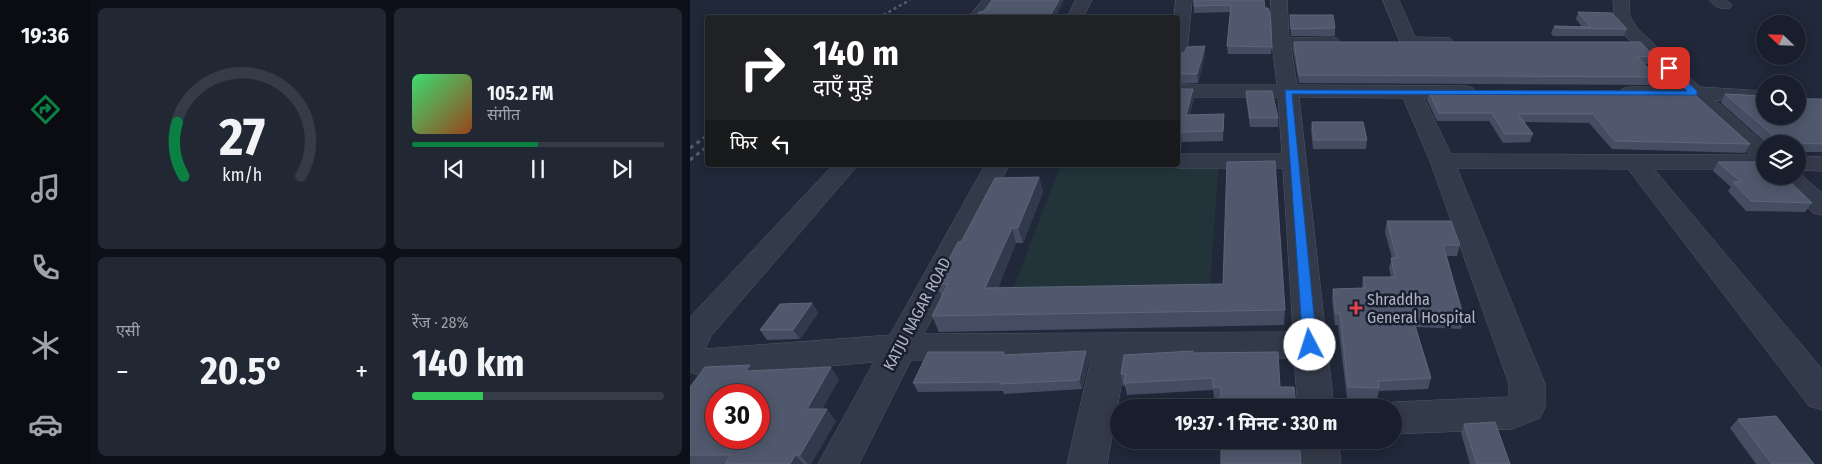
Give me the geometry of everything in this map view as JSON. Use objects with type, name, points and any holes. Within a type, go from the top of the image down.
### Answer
[{"type":"street","points":[[978,15],[991,0]]},
{"type":"street","points":[[1076,15],[1084,0]]},
{"type":"street","points":[[1180,35],[1184,0]]},
{"type":"street","points":[[1278,0],[1315,399]]},
{"type":"street","points":[[1391,0],[1408,42]]},
{"type":"street","points":[[1622,0],[1620,3],[1622,17],[1631,32],[1694,93],[1756,148]]},
{"type":"street","points":[[1281,42],[1349,42]]},
{"type":"street","points":[[1388,42],[1456,42]]},
{"type":"street","points":[[1623,43],[1643,43]]},
{"type":"street","points":[[1180,91],[1489,92]]},
{"type":"street","points":[[1402,418],[1512,413],[1527,407],[1527,384],[1442,161],[1411,92]]},
{"type":"street","points":[[1606,93],[1694,93],[1756,96]]},
{"type":"street","points":[[1180,161],[1294,161]]},
{"type":"street","points":[[1442,161],[1756,162]]},
{"type":"street","points":[[1636,163],[1822,395]]},
{"type":"street","points":[[1806,163],[1822,164]]},
{"type":"street","points":[[690,342],[700,327],[844,167]]},
{"type":"street","name":"KATJU NAGAR ROAD","points":[[838,464],[996,167]]},
{"type":"street","points":[[1797,185],[1822,207]]},
{"type":"street","points":[[690,353],[692,358],[704,363],[899,347],[1310,345]]},
{"type":"street","points":[[1086,464],[1111,347]]},
{"type":"street","points":[[1320,449],[1321,464]]},
{"type":"shaded area","points":[[1180,159],[1219,159],[1210,288],[1012,291],[1060,167],[1180,167]]},
{"type":"building","points":[[992,0],[1059,0],[1051,15],[976,15],[984,11]]},
{"type":"building","points":[[1194,0],[1264,0],[1265,8],[1268,8],[1270,13],[1272,47],[1227,46],[1231,5],[1194,6]]},
{"type":"building","points":[[1578,12],[1612,13],[1627,29],[1556,28],[1554,26],[1591,27]]},
{"type":"building","points":[[1290,15],[1333,15],[1335,28],[1291,29]]},
{"type":"building","points":[[1294,42],[1640,42],[1654,56],[1637,57],[1658,77],[1299,75]]},
{"type":"building","points":[[1205,46],[1197,74],[1180,74],[1180,53],[1184,53],[1187,47]]},
{"type":"building","points":[[1180,89],[1193,89],[1186,115],[1224,114],[1223,131],[1181,132],[1180,138]]},
{"type":"building","points":[[1246,91],[1272,91],[1278,118],[1250,118]]},
{"type":"building","points":[[1429,92],[1689,93],[1695,95],[1750,144],[1615,141],[1593,114],[1518,114],[1533,134],[1505,134],[1492,113],[1439,113]]},
{"type":"building","points":[[1725,94],[1756,96],[1756,120]]},
{"type":"building","points":[[1806,99],[1822,99],[1822,144],[1806,143],[1806,135],[1772,134],[1761,125],[1806,125]]},
{"type":"building","points":[[1312,122],[1363,122],[1367,140],[1314,140]]},
{"type":"building","points":[[1275,161],[1285,310],[932,316],[948,284],[936,284],[995,178],[1039,177],[1018,228],[1012,228],[985,288],[1223,284],[1227,162]]},
{"type":"building","points":[[1718,162],[1756,162],[1756,185],[1793,185],[1812,203],[1751,201],[1733,182],[1741,182]]},
{"type":"building","points":[[1387,221],[1451,221],[1460,245],[1443,245],[1464,318],[1412,316],[1431,378],[1378,381],[1379,388],[1348,387],[1340,313],[1336,314],[1333,289],[1365,288],[1363,277],[1395,277],[1391,258],[1397,258]]},
{"type":"building","points":[[812,303],[793,330],[760,330],[780,304]]},
{"type":"building","points":[[1086,351],[1079,380],[1000,384],[1001,382],[913,383],[928,352],[1004,352],[1003,355]]},
{"type":"building","points":[[1193,351],[1193,353],[1278,352],[1280,387],[1294,387],[1295,399],[1221,399],[1221,387],[1213,387],[1213,378],[1124,383],[1126,374],[1121,374],[1124,355]]},
{"type":"building","points":[[750,365],[746,371],[831,367],[807,409],[827,409],[800,455],[795,455],[790,464],[725,464],[731,455],[690,455],[690,387],[705,367]]},
{"type":"building","points":[[1776,416],[1814,464],[1772,464],[1738,419]]},
{"type":"building","points":[[1495,422],[1510,464],[1477,464],[1464,424]]},
{"type":"building","points":[[1221,449],[1300,449],[1301,464],[1221,464]]},
{"type":"railway","points":[[883,15],[910,0]]},
{"type":"railway","points":[[690,148],[705,137]]},
{"type":"railway","points":[[690,160],[705,148]]},
{"type":"place","name":"Shraddha General Hospital","points":[[1356,308]]},
{"type":"route","points":[[1310,345],[1288,92],[1694,93],[1669,68]]}]
